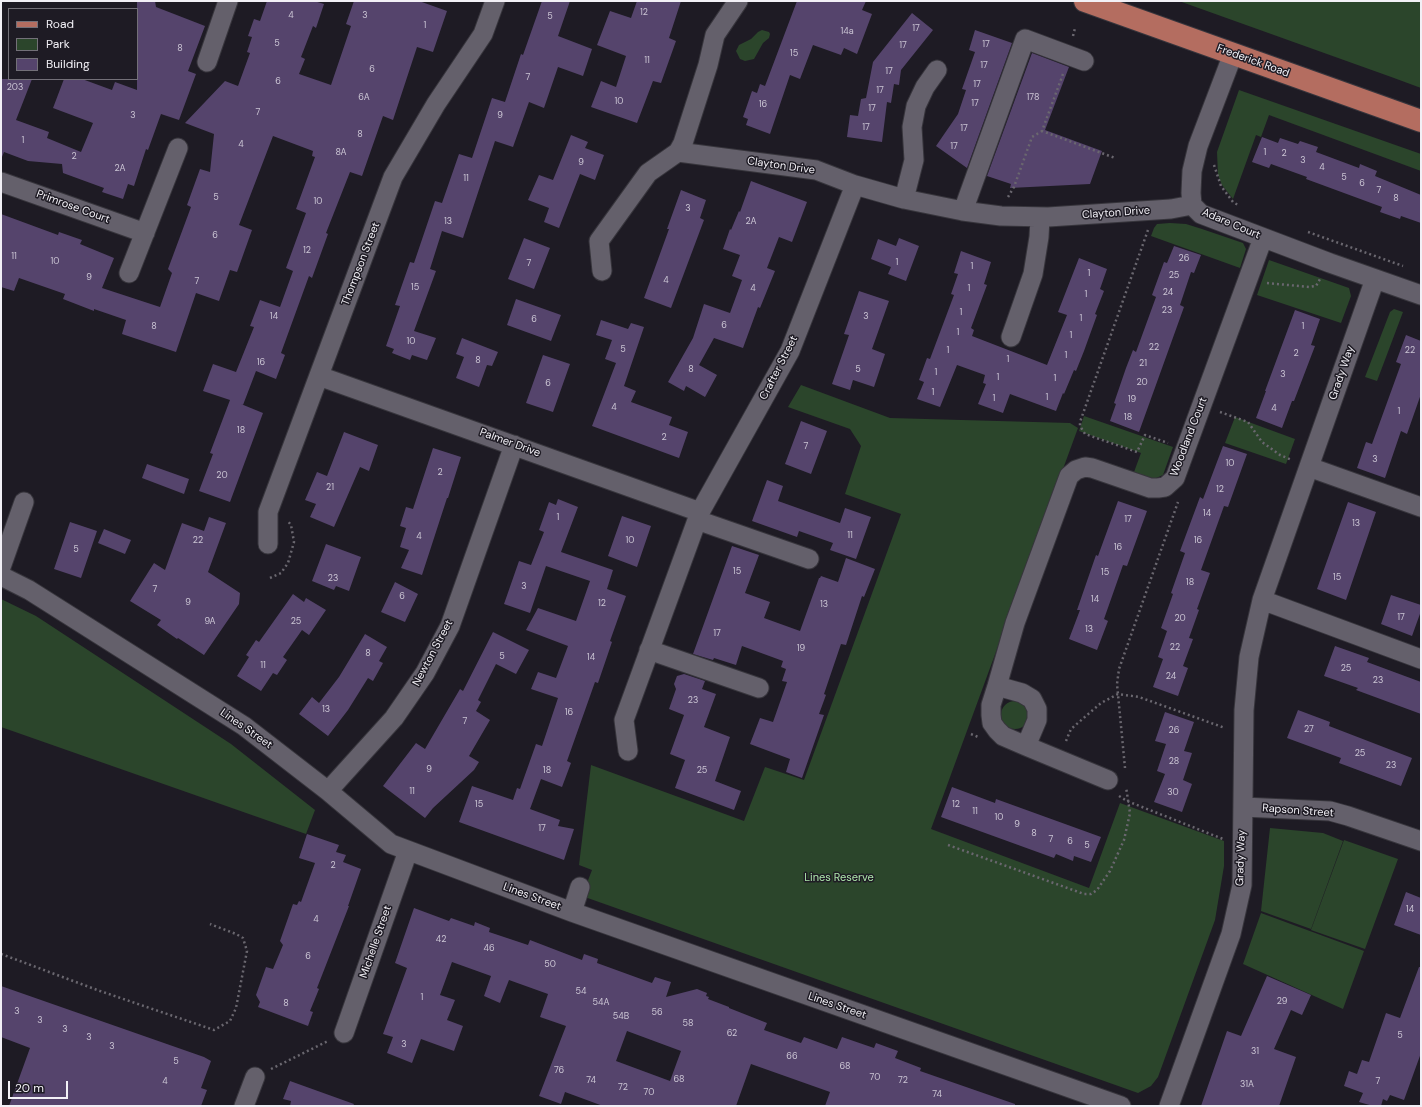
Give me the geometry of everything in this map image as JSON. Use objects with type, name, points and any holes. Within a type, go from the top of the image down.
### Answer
[{"type":"main road","name":"Frederick Road","points":[[1085,1],[1421,121]]},
{"type":"street","points":[[207,62],[228,1]]},
{"type":"street","name":"Thompson Street","points":[[268,544],[268,512],[394,175],[436,104],[483,34],[495,1]]},
{"type":"street","points":[[602,271],[599,241],[648,173],[678,152],[683,143],[708,65],[715,35],[738,1]]},
{"type":"street","points":[[963,211],[1025,39],[1076,58]]},
{"type":"street","name":"Adare Court","points":[[1233,54],[1198,146],[1192,171],[1190,193],[1192,205],[1201,214],[1421,295]]},
{"type":"street","points":[[904,199],[914,160],[912,127],[916,106],[925,87],[937,70]]},
{"type":"street","points":[[129,273],[178,148]]},
{"type":"street","name":"Clayton Drive","points":[[678,152],[816,170],[855,185],[904,199],[963,211],[1001,216],[1040,218],[1154,210],[1192,205]]},
{"type":"street","name":"Primrose Court","points":[[1,182],[145,233]]},
{"type":"street","name":"Crafter Street","points":[[628,751],[624,720],[698,516],[790,351],[855,185]]},
{"type":"street","points":[[1011,337],[1033,274],[1039,237],[1040,218]]},
{"type":"street","name":"Woodland Court","points":[[1108,780],[1003,736],[992,723],[991,705],[1015,623],[1069,476],[1076,470],[1085,467],[1092,468],[1150,488],[1165,487],[1175,478],[1263,238]]},
{"type":"street","name":"Grady Way","points":[[1169,1106],[1231,934],[1242,885],[1244,710],[1249,657],[1262,600],[1375,279]]},
{"type":"street","name":"Palmer Drive","points":[[319,376],[514,444],[698,516]]},
{"type":"street","name":"Newton Street","points":[[328,792],[394,718],[425,673],[450,626],[514,444]]},
{"type":"street","points":[[1309,467],[1421,507]]},
{"type":"street","points":[[1,567],[24,502]]},
{"type":"street","points":[[698,516],[809,559]]},
{"type":"street","name":"Lines Street","points":[[1,576],[29,590],[244,726],[391,844],[572,912],[1121,1106]]},
{"type":"street","points":[[1262,600],[1421,659]]},
{"type":"street","points":[[649,650],[759,688]]},
{"type":"street","points":[[997,686],[1022,693],[1032,699],[1037,709],[1037,720],[1026,746]]},
{"type":"street","name":"Rapson Street","points":[[1243,807],[1330,811],[1421,841]]},
{"type":"street","name":"Michelle Street","points":[[344,1033],[408,851]]},
{"type":"street","points":[[572,912],[580,887]]},
{"type":"street","points":[[244,1106],[255,1077]]},
{"type":"path","points":[[1008,198],[1014,187],[1032,137],[1042,131],[1066,66],[1076,58],[1075,28]]},
{"type":"path","points":[[1042,131],[1115,158]]},
{"type":"path","points":[[1214,162],[1221,186],[1233,202],[1239,206]]},
{"type":"path","points":[[1154,210],[1080,422],[1080,426],[1085,434],[1137,452],[1145,436],[1169,444]]},
{"type":"path","points":[[1304,230],[1406,267]]},
{"type":"path","points":[[1264,285],[1269,283],[1309,287],[1316,286],[1321,278]]},
{"type":"path","points":[[1214,410],[1248,422],[1262,442],[1280,455],[1309,467]]},
{"type":"path","points":[[1125,770],[1117,684],[1119,669],[1178,501]]},
{"type":"path","points":[[1060,760],[1071,729],[1101,703],[1118,694],[1139,697],[1228,729]]},
{"type":"path","points":[[948,845],[1084,894],[1091,894],[1098,890],[1110,871],[1124,840],[1130,814],[1126,786]]},
{"type":"path","points":[[1127,801],[1226,839]]},
{"type":"path","points":[[1,954],[100,991],[214,1030],[230,1021],[236,1008],[247,951],[243,938],[210,924]]},
{"type":"path","points":[[255,1077],[344,1033]]},
{"type":"green space","points":[[1179,1],[1421,1],[1421,88],[1394,78]]},
{"type":"green space","points":[[762,30],[769,32],[769,38],[763,43],[754,59],[745,61],[740,59],[736,51],[739,45],[751,39]]},
{"type":"green space","points":[[1239,90],[1421,154],[1421,171],[1269,115],[1261,137],[1256,135],[1233,199],[1222,185],[1218,175],[1217,152]]},
{"type":"green space","points":[[1157,224],[1186,224],[1243,243],[1246,249],[1240,268],[1151,236]]},
{"type":"green space","points":[[1269,260],[1349,288],[1351,296],[1341,323],[1257,295]]},
{"type":"green space","points":[[1394,309],[1403,312],[1377,381],[1365,377],[1390,312]]},
{"type":"green space","name":"Lines Reserve","points":[[801,385],[890,418],[1070,423],[1078,428],[931,829],[1089,888],[1120,803],[1224,841],[1224,866],[1215,920],[1158,1077],[1151,1086],[1138,1093],[582,896],[592,870],[579,865],[591,765],[744,821],[765,767],[804,780],[901,514],[845,494],[861,446],[850,429],[788,407]]},
{"type":"green space","points":[[1084,416],[1173,447],[1163,475],[1154,479],[1134,472],[1141,453],[1079,431]]},
{"type":"green space","points":[[1235,417],[1295,439],[1286,464],[1225,443]]},
{"type":"green space","points":[[1,599],[36,616],[231,744],[315,810],[306,834],[1,727]]},
{"type":"green space","points":[[1015,701],[1025,705],[1029,715],[1025,725],[1015,729],[1005,725],[1001,715],[1005,705]]},
{"type":"green space","points":[[1270,828],[1323,833],[1343,841],[1311,929],[1261,911]]},
{"type":"green space","points":[[1344,840],[1398,859],[1365,949],[1311,930]]},
{"type":"green space","points":[[1261,913],[1364,951],[1343,1009],[1243,964]]},
{"type":"building","points":[[137,1],[155,1],[156,7],[205,26],[188,71],[196,74],[179,120],[161,114],[148,150],[146,149],[134,186],[128,184],[123,199],[102,192],[104,188],[63,173],[62,164],[28,161],[4,152],[2,157],[1,79],[32,80],[16,120],[49,132],[47,138],[81,152],[93,123],[53,108],[64,80],[85,80],[112,90],[115,82],[137,90]]},
{"type":"building","points":[[267,1],[314,1],[324,4],[316,28],[313,26],[301,57],[305,59],[299,74],[331,85],[351,26],[346,24],[354,1],[419,1],[447,11],[433,52],[417,47],[393,120],[383,116],[362,176],[350,172],[326,233],[328,234],[312,278],[309,276],[281,353],[285,355],[276,379],[256,371],[243,405],[263,413],[230,502],[199,491],[213,454],[210,453],[230,400],[203,391],[213,364],[236,372],[254,327],[250,326],[260,300],[280,307],[293,271],[286,268],[306,213],[296,209],[315,157],[312,156],[313,151],[273,136],[239,225],[252,230],[237,272],[230,270],[219,301],[196,293],[176,352],[122,334],[126,320],[94,309],[94,311],[63,299],[65,294],[19,278],[14,291],[1,287],[1,214],[58,235],[59,232],[82,240],[80,244],[114,258],[102,288],[160,307],[172,273],[168,269],[191,207],[187,205],[200,169],[210,172],[214,134],[185,123],[225,81],[238,86],[250,53],[247,52],[252,37],[248,36],[254,19],[260,21]]},
{"type":"building","points":[[542,1],[570,1],[558,36],[592,49],[583,76],[558,67],[544,108],[529,102],[513,147],[495,141],[463,238],[442,231],[430,269],[436,271],[414,331],[436,338],[427,360],[412,355],[410,360],[392,353],[394,349],[386,346],[400,306],[395,305],[410,262],[414,263],[435,201],[442,203],[459,154],[472,158],[492,98],[505,102],[521,54],[523,55]]},
{"type":"building","points":[[637,1],[681,1],[669,38],[676,41],[661,83],[653,81],[637,123],[591,107],[601,81],[616,87],[626,56],[597,45],[610,11],[631,18]]},
{"type":"building","points":[[797,1],[866,1],[862,10],[872,14],[857,54],[844,48],[841,55],[813,45],[800,79],[790,75],[770,134],[746,125],[748,119],[743,117],[752,91],[757,93],[760,84],[765,86]]},
{"type":"building","points":[[912,13],[933,30],[901,70],[899,85],[894,84],[891,103],[887,102],[882,142],[847,137],[850,115],[858,116],[861,99],[866,98],[873,62]]},
{"type":"building","points":[[975,30],[1012,43],[967,168],[936,146],[958,114],[966,90],[962,89],[975,52],[969,50]]},
{"type":"building","points":[[1032,53],[1069,67],[1045,130],[1102,151],[1090,184],[1010,188],[1011,184],[987,176]]},
{"type":"building","points":[[571,135],[588,142],[585,148],[604,155],[595,180],[580,174],[559,228],[544,222],[549,208],[528,200],[539,175],[553,180]]},
{"type":"building","points":[[1262,137],[1278,143],[1280,138],[1298,144],[1300,141],[1318,147],[1316,152],[1359,168],[1360,164],[1377,171],[1375,176],[1421,195],[1421,223],[1401,216],[1400,219],[1380,212],[1382,207],[1306,179],[1307,177],[1271,164],[1269,168],[1252,162]]},
{"type":"building","points":[[751,181],[807,202],[792,242],[779,237],[767,268],[775,271],[760,308],[758,307],[743,348],[714,338],[699,365],[717,375],[705,397],[686,386],[684,391],[668,382],[693,338],[704,304],[730,313],[742,280],[732,276],[740,255],[723,249],[730,229],[731,230],[739,211],[740,212]]},
{"type":"building","points":[[681,190],[706,200],[700,218],[704,220],[671,308],[644,298],[669,229],[667,229]]},
{"type":"building","points":[[524,238],[550,248],[534,289],[508,279]]},
{"type":"building","points":[[899,238],[919,246],[906,281],[888,274],[891,267],[871,259],[878,239],[896,246]]},
{"type":"building","points":[[1174,246],[1201,255],[1194,273],[1191,272],[1180,305],[1184,307],[1139,432],[1110,421],[1116,404],[1114,403],[1126,368],[1133,350],[1136,352],[1156,297],[1152,295],[1164,262],[1167,263]]},
{"type":"building","points":[[961,251],[991,262],[984,284],[987,285],[971,328],[974,330],[972,336],[1047,365],[1067,315],[1058,312],[1079,258],[1107,269],[1100,289],[1104,291],[1095,314],[1097,315],[1076,371],[1074,370],[1056,411],[1010,394],[1003,413],[978,404],[986,384],[983,383],[985,375],[957,365],[940,407],[917,399],[924,382],[919,380],[927,358],[930,359],[954,295],[951,294],[958,274],[954,273]]},
{"type":"building","points":[[859,291],[889,301],[872,349],[885,354],[874,387],[853,380],[850,390],[832,384],[849,335],[844,334]]},
{"type":"building","points":[[516,299],[561,315],[551,341],[507,325]]},
{"type":"building","points":[[1295,310],[1320,319],[1311,345],[1315,346],[1282,428],[1256,418]]},
{"type":"building","points":[[601,320],[628,329],[631,323],[644,327],[624,386],[636,391],[631,402],[672,417],[669,425],[688,432],[679,458],[592,426],[616,363],[605,359],[612,340],[596,335]]},
{"type":"building","points":[[1406,335],[1421,341],[1421,394],[1407,434],[1401,431],[1385,478],[1357,468],[1366,442],[1372,444],[1401,364],[1396,362]]},
{"type":"building","points":[[462,338],[498,352],[492,366],[487,365],[479,387],[456,378],[464,357],[456,354]]},
{"type":"building","points":[[543,355],[570,364],[553,412],[526,403]]},
{"type":"building","points":[[801,421],[827,431],[811,474],[785,464]]},
{"type":"building","points":[[344,432],[378,445],[369,471],[360,467],[334,527],[310,517],[316,504],[305,500],[317,472],[327,476]]},
{"type":"building","points":[[1223,446],[1247,454],[1228,507],[1224,506],[1201,570],[1210,573],[1197,609],[1199,610],[1189,638],[1193,639],[1183,666],[1188,668],[1178,696],[1153,687],[1163,659],[1158,657],[1167,631],[1161,628],[1185,553],[1180,551],[1200,497],[1203,499]]},
{"type":"building","points":[[433,448],[461,457],[422,575],[401,568],[409,550],[400,547],[406,528],[400,526],[406,507],[413,509]]},
{"type":"building","points":[[147,464],[189,479],[184,494],[142,478]]},
{"type":"building","points":[[767,480],[783,486],[778,501],[840,523],[845,508],[871,517],[856,559],[830,550],[833,543],[799,531],[797,537],[752,521]]},
{"type":"building","points":[[558,499],[578,507],[561,552],[613,570],[607,589],[626,596],[610,641],[612,642],[598,683],[595,682],[567,761],[571,763],[562,787],[541,779],[530,809],[560,820],[558,826],[574,829],[564,860],[459,822],[472,786],[513,800],[517,788],[520,789],[536,744],[542,746],[558,698],[531,689],[538,672],[556,678],[568,646],[526,630],[538,608],[576,621],[590,581],[546,566],[530,613],[504,604],[519,561],[531,565],[544,532],[539,530],[549,502],[556,505]]},
{"type":"building","points":[[1118,501],[1147,511],[1127,566],[1123,565],[1104,619],[1108,621],[1097,650],[1069,639],[1080,610],[1077,610],[1096,555],[1098,556]]},
{"type":"building","points":[[1348,502],[1376,512],[1346,600],[1317,589]]},
{"type":"building","points":[[622,516],[651,526],[637,567],[608,556]]},
{"type":"building","points":[[209,517],[226,523],[208,572],[240,593],[239,604],[204,655],[157,625],[161,620],[130,601],[154,563],[165,570],[182,523],[204,531]]},
{"type":"building","points":[[70,522],[97,531],[81,578],[54,569]]},
{"type":"building","points":[[104,529],[131,540],[125,554],[98,543]]},
{"type":"building","points":[[326,544],[361,557],[349,591],[336,586],[334,590],[312,581]]},
{"type":"building","points":[[732,546],[759,555],[745,593],[770,602],[764,618],[800,631],[821,576],[838,582],[846,558],[875,569],[864,597],[862,596],[846,645],[841,644],[824,694],[826,695],[819,714],[824,715],[802,778],[786,772],[790,759],[750,744],[760,718],[773,722],[787,682],[782,681],[786,669],[781,667],[783,661],[742,646],[736,665],[714,658],[713,660],[693,654]]},
{"type":"building","points":[[395,582],[418,594],[405,622],[381,612]]},
{"type":"building","points":[[293,594],[304,602],[306,598],[326,610],[309,635],[302,630],[283,657],[287,660],[277,675],[273,673],[261,691],[237,676],[249,657],[246,655],[256,640],[259,642]]},
{"type":"building","points":[[1391,595],[1421,605],[1421,611],[1412,636],[1381,624]]},
{"type":"building","points":[[493,632],[529,650],[516,674],[496,664],[478,700],[481,702],[476,711],[490,720],[469,756],[479,762],[474,770],[433,808],[425,818],[383,786],[416,743],[425,749],[460,689],[463,691]]},
{"type":"building","points":[[365,634],[387,647],[379,661],[383,663],[373,681],[368,678],[348,710],[328,736],[299,714],[312,697],[319,703],[339,677]]},
{"type":"building","points":[[1335,646],[1369,658],[1367,662],[1421,682],[1421,714],[1356,690],[1358,688],[1324,676]]},
{"type":"building","points":[[684,674],[705,681],[702,689],[716,694],[704,727],[730,737],[715,781],[741,791],[734,810],[675,788],[685,760],[670,754],[684,715],[669,709],[676,689],[674,684],[677,676]]},
{"type":"building","points":[[1298,710],[1330,722],[1329,726],[1412,758],[1401,786],[1339,763],[1341,758],[1287,738]]},
{"type":"building","points":[[1165,712],[1194,722],[1184,751],[1192,753],[1183,780],[1192,784],[1182,812],[1154,802],[1165,774],[1157,771],[1166,744],[1155,741]]},
{"type":"building","points":[[952,787],[995,803],[996,799],[1101,837],[1091,862],[1074,856],[1073,861],[1056,854],[1054,858],[941,817]]},
{"type":"building","points":[[307,834],[339,845],[336,852],[346,855],[343,862],[361,869],[349,906],[317,988],[319,989],[310,1011],[313,1012],[308,1026],[258,1007],[260,1002],[256,995],[266,967],[273,969],[283,945],[280,941],[293,904],[297,905],[299,901],[301,902],[315,863],[299,858]]},
{"type":"building","points":[[1406,892],[1421,898],[1421,935],[1394,925]]},
{"type":"building","points":[[414,908],[449,921],[451,918],[474,926],[475,922],[490,928],[489,932],[528,945],[530,940],[582,960],[584,954],[598,959],[597,963],[652,983],[655,977],[671,982],[666,997],[697,989],[707,993],[706,996],[709,997],[708,999],[767,1023],[764,1030],[801,1043],[804,1037],[837,1049],[842,1037],[874,1048],[876,1043],[898,1051],[895,1058],[921,1068],[920,1071],[1015,1104],[1015,1106],[825,1106],[830,1092],[751,1064],[736,1106],[603,1106],[565,1092],[561,1104],[539,1096],[566,1026],[540,1017],[548,994],[509,980],[500,1003],[484,996],[491,976],[452,962],[440,995],[455,1000],[447,1020],[463,1026],[454,1051],[421,1039],[412,1063],[387,1053],[393,1037],[383,1034],[407,968],[395,963]],"holes":[[[627,1031],[681,1051],[670,1081],[616,1061]]]},
{"type":"building","points":[[1419,967],[1421,967],[1421,1053],[1404,1100],[1390,1095],[1387,1101],[1383,1099],[1381,1106],[1373,1106],[1359,1102],[1363,1093],[1344,1086],[1349,1071],[1357,1074],[1362,1060],[1369,1062],[1386,1013],[1400,1018]]},
{"type":"building","points":[[1267,976],[1311,995],[1302,1015],[1291,1010],[1274,1049],[1296,1057],[1279,1106],[1201,1106],[1227,1031],[1241,1036]]},
{"type":"building","points":[[1,986],[204,1057],[211,1061],[201,1088],[207,1090],[201,1106],[9,1106],[30,1048],[1,1037]]},
{"type":"building","points":[[290,1081],[354,1104],[353,1106],[290,1106],[291,1101],[283,1099]]}]
